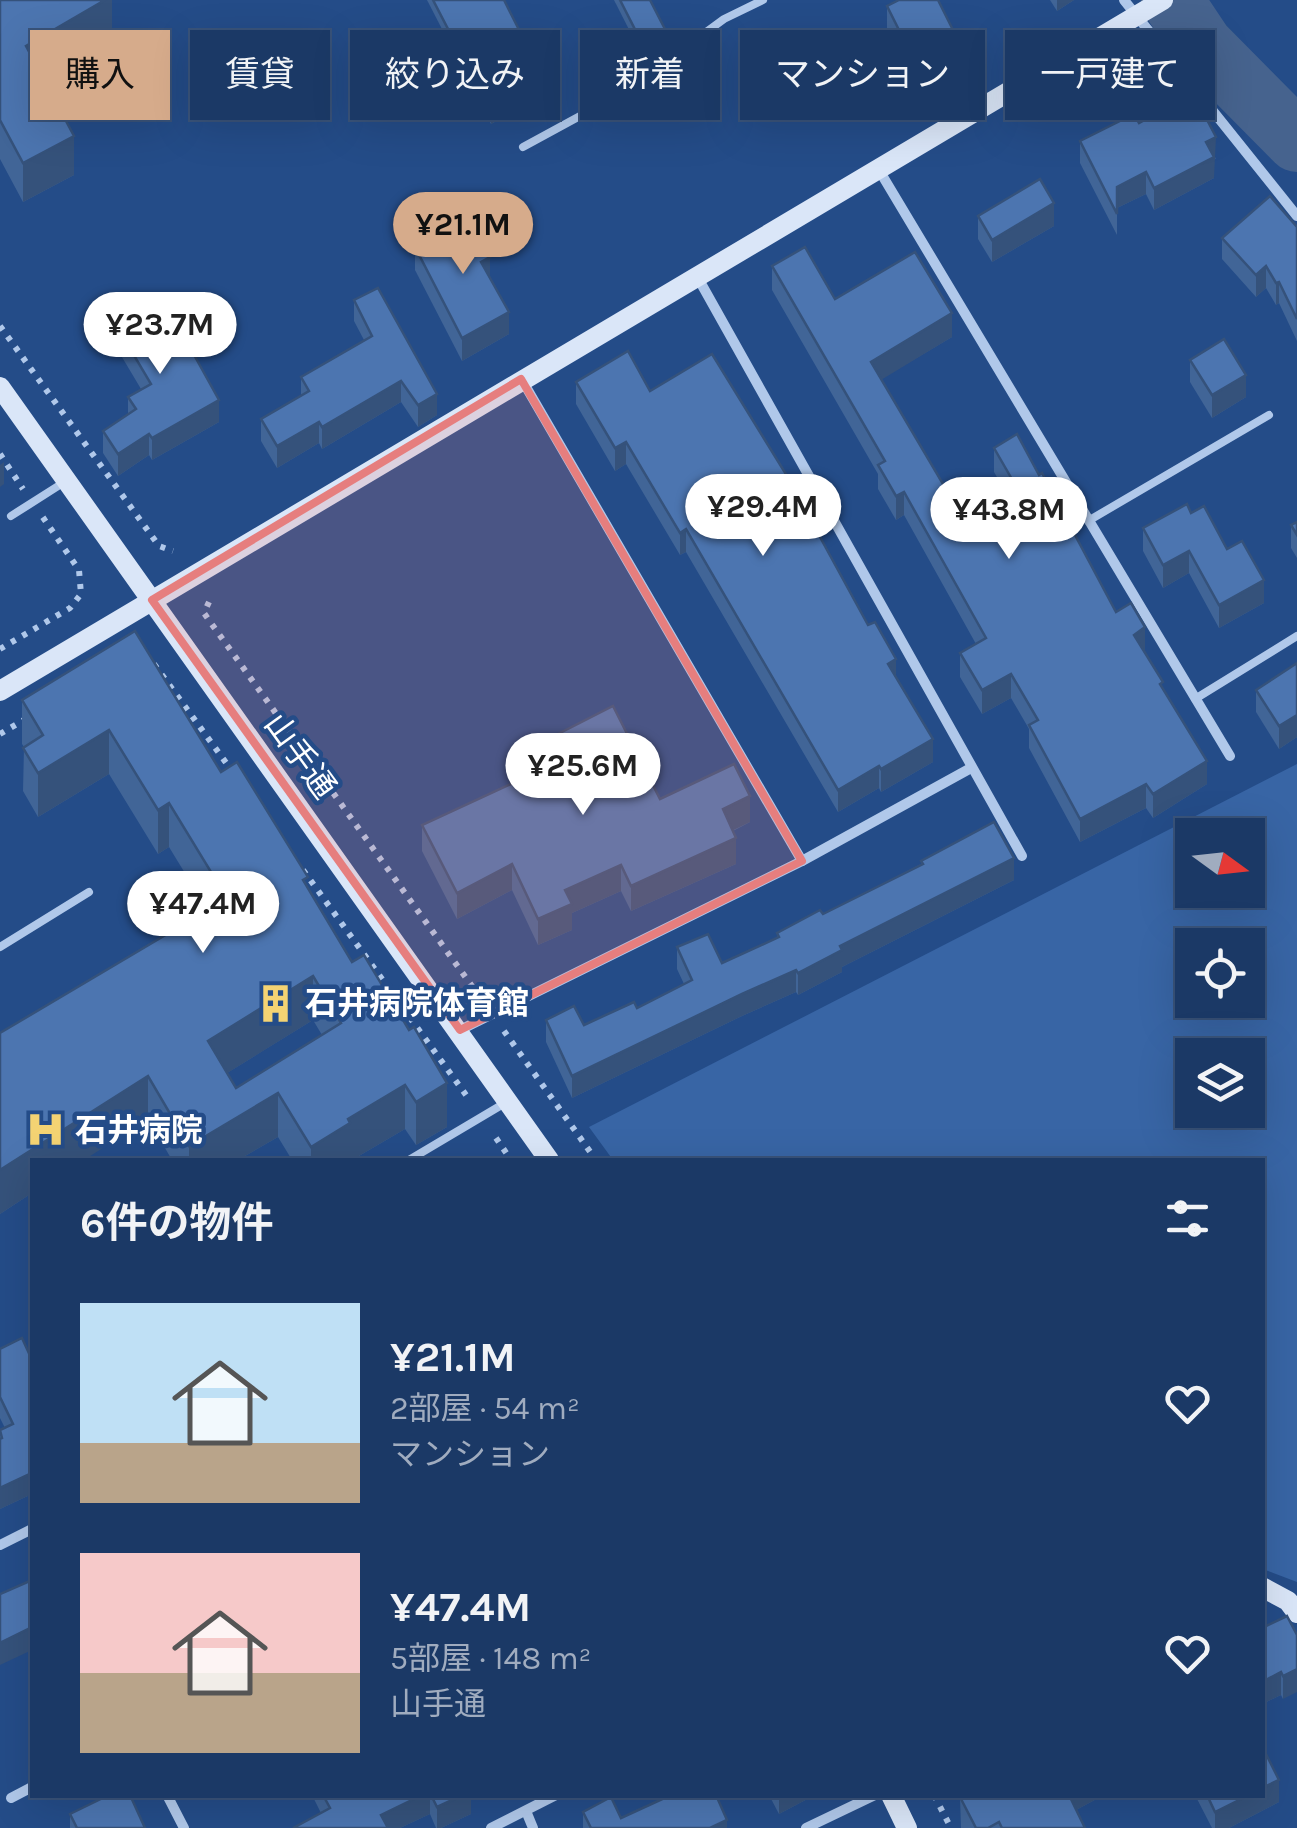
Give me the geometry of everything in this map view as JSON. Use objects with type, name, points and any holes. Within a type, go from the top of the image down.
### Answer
[{"type":"street","points":[[0,691],[698,278],[1143,6],[1297,216]]},
{"type":"street","points":[[878,169],[1230,756]]},
{"type":"street","points":[[698,278],[1022,856]]},
{"type":"street","points":[[522,379],[802,861]]},
{"type":"street","name":"山手通","points":[[0,387],[549,1158]]},
{"type":"street","points":[[460,1030],[802,861],[971,768]]},
{"type":"street","points":[[0,1544],[30,1529]]},
{"type":"street","points":[[1265,1588],[1288,1601],[1297,1612]]},
{"type":"street","points":[[11,1798],[30,1788]]},
{"type":"street","points":[[169,1798],[184,1828]]},
{"type":"street","points":[[490,1828],[550,1798]]},
{"type":"street","points":[[806,1828],[869,1798]]},
{"type":"street","points":[[892,1798],[907,1828]]},
{"type":"street","points":[[526,1811],[533,1828]]},
{"type":"lane","points":[[523,147],[626,91],[724,19],[763,0]]},
{"type":"lane","points":[[1088,521],[1270,415]]},
{"type":"lane","points":[[11,516],[67,481]]},
{"type":"lane","points":[[1195,699],[1297,636]]},
{"type":"lane","points":[[0,947],[89,892]]},
{"type":"lane","points":[[412,1158],[508,1100]]},
{"type":"path","points":[[0,326],[158,546],[173,551]]},
{"type":"path","points":[[0,649],[70,608],[81,594],[79,570],[68,553]]},
{"type":"path","points":[[209,602],[204,613],[595,1158]]},
{"type":"path","points":[[142,660],[152,662],[242,786]]},
{"type":"path","points":[[0,734],[45,708]]},
{"type":"path","points":[[299,864],[510,1158]]},
{"type":"path","points":[[936,1798],[951,1828]]},
{"type":"highlighted area","points":[[521,379],[802,861],[460,1030],[152,600]]},
{"type":"shaded area","points":[[1297,764],[1297,1582],[1265,1570],[1265,1158],[612,1158],[589,1127],[1175,827],[1175,908],[1265,908],[1265,818],[1192,818]]},
{"type":"building","points":[[0,0],[105,0],[53,30],[30,30],[30,44],[26,46],[30,54],[30,120],[65,120],[74,136],[23,163],[0,120]]},
{"type":"building","points":[[433,0],[504,0],[519,30],[449,30]]},
{"type":"building","points":[[620,0],[650,0],[665,30],[635,30]]},
{"type":"building","points":[[899,0],[938,0],[953,30],[899,30],[887,6]]},
{"type":"building","points":[[1122,120],[1207,120],[1216,137],[1206,142],[1214,157],[1154,188],[1146,172],[1117,187],[1117,214],[1080,141]]},
{"type":"building","points":[[1040,179],[1054,203],[992,240],[978,216]]},
{"type":"building","points":[[1270,196],[1297,227],[1297,319],[1279,282],[1266,266],[1256,275],[1222,238]]},
{"type":"building","points":[[469,218],[490,257],[481,262],[509,312],[462,338],[415,247]]},
{"type":"building","points":[[805,247],[835,299],[915,252],[952,313],[871,362],[956,506],[962,503],[969,515],[1017,488],[994,448],[1017,434],[1116,612],[1131,603],[1145,627],[1134,635],[1207,761],[1153,794],[1146,784],[1080,819],[1029,725],[1038,720],[1011,674],[982,690],[960,653],[986,638],[904,492],[896,496],[878,465],[885,461],[772,266]]},
{"type":"building","points":[[378,288],[437,394],[418,405],[401,381],[322,427],[319,422],[277,446],[261,419],[309,391],[301,377],[372,336],[354,300]]},
{"type":"building","points":[[162,297],[219,400],[152,438],[149,434],[118,454],[103,431],[136,409],[128,397],[151,384],[116,325]]},
{"type":"building","points":[[1224,339],[1246,375],[1212,395],[1190,360]]},
{"type":"building","points":[[628,351],[650,391],[712,354],[784,471],[868,625],[875,622],[896,659],[888,664],[933,739],[838,790],[686,529],[680,533],[626,442],[615,448],[576,382]]},
{"type":"building","points":[[1187,504],[1191,513],[1204,506],[1227,549],[1242,541],[1264,580],[1219,605],[1189,551],[1163,565],[1143,528]]},
{"type":"building","points":[[135,631],[221,772],[237,762],[308,877],[303,880],[352,962],[364,955],[409,1030],[414,1027],[447,1083],[416,1102],[405,1085],[348,1119],[350,1123],[311,1147],[278,1093],[189,1146],[148,1076],[0,1170],[0,1033],[189,921],[184,911],[222,890],[169,803],[158,810],[109,730],[38,773],[23,748],[43,735],[22,700]],"holes":[[[313,976],[341,1023],[236,1088],[208,1041]]]},
{"type":"building","points":[[1297,663],[1297,715],[1279,726],[1256,690]]},
{"type":"building","points":[[613,706],[660,799],[734,764],[750,796],[723,809],[736,838],[631,886],[621,865],[565,890],[572,904],[538,919],[512,864],[457,893],[422,825],[524,778],[513,757]]},
{"type":"building","points":[[994,822],[1014,858],[840,946],[842,950],[798,973],[796,970],[742,994],[572,1076],[546,1020],[574,1006],[584,1025],[634,1002],[637,1008],[692,980],[677,947],[708,934],[722,963],[779,937],[777,933],[820,910],[823,914],[923,864],[921,861]]},
{"type":"building","points":[[22,1338],[30,1356],[30,1474],[0,1488],[0,1430],[13,1424],[0,1397],[0,1349]]},
{"type":"building","points":[[30,1581],[30,1628],[0,1643],[0,1594]]},
{"type":"building","points":[[1287,1616],[1297,1635],[1297,1669],[1265,1680],[1265,1627]]},
{"type":"building","points":[[1265,1752],[1279,1780],[1265,1787]]},
{"type":"building","points":[[103,1798],[131,1798],[145,1828],[77,1828],[70,1814]]},
{"type":"building","points":[[325,1798],[416,1798],[381,1815],[388,1828],[293,1828],[330,1808]]},
{"type":"building","points":[[432,1798],[456,1798],[437,1807]]},
{"type":"building","points":[[611,1798],[621,1818],[664,1798],[717,1798],[727,1820],[710,1828],[591,1828],[583,1812]]},
{"type":"building","points":[[961,1798],[1070,1798],[1085,1828],[1002,1828],[999,1822],[988,1828],[976,1828]]},
{"type":"building","points":[[1208,1798],[1243,1798],[1215,1812]]},
{"type":"waterway","points":[[1172,0],[1202,45],[1297,141]]},
{"type":"place","name":"石井病院体育館","points":[[275,1003]]},
{"type":"place","name":"石井病院","points":[[45,1130]]}]
